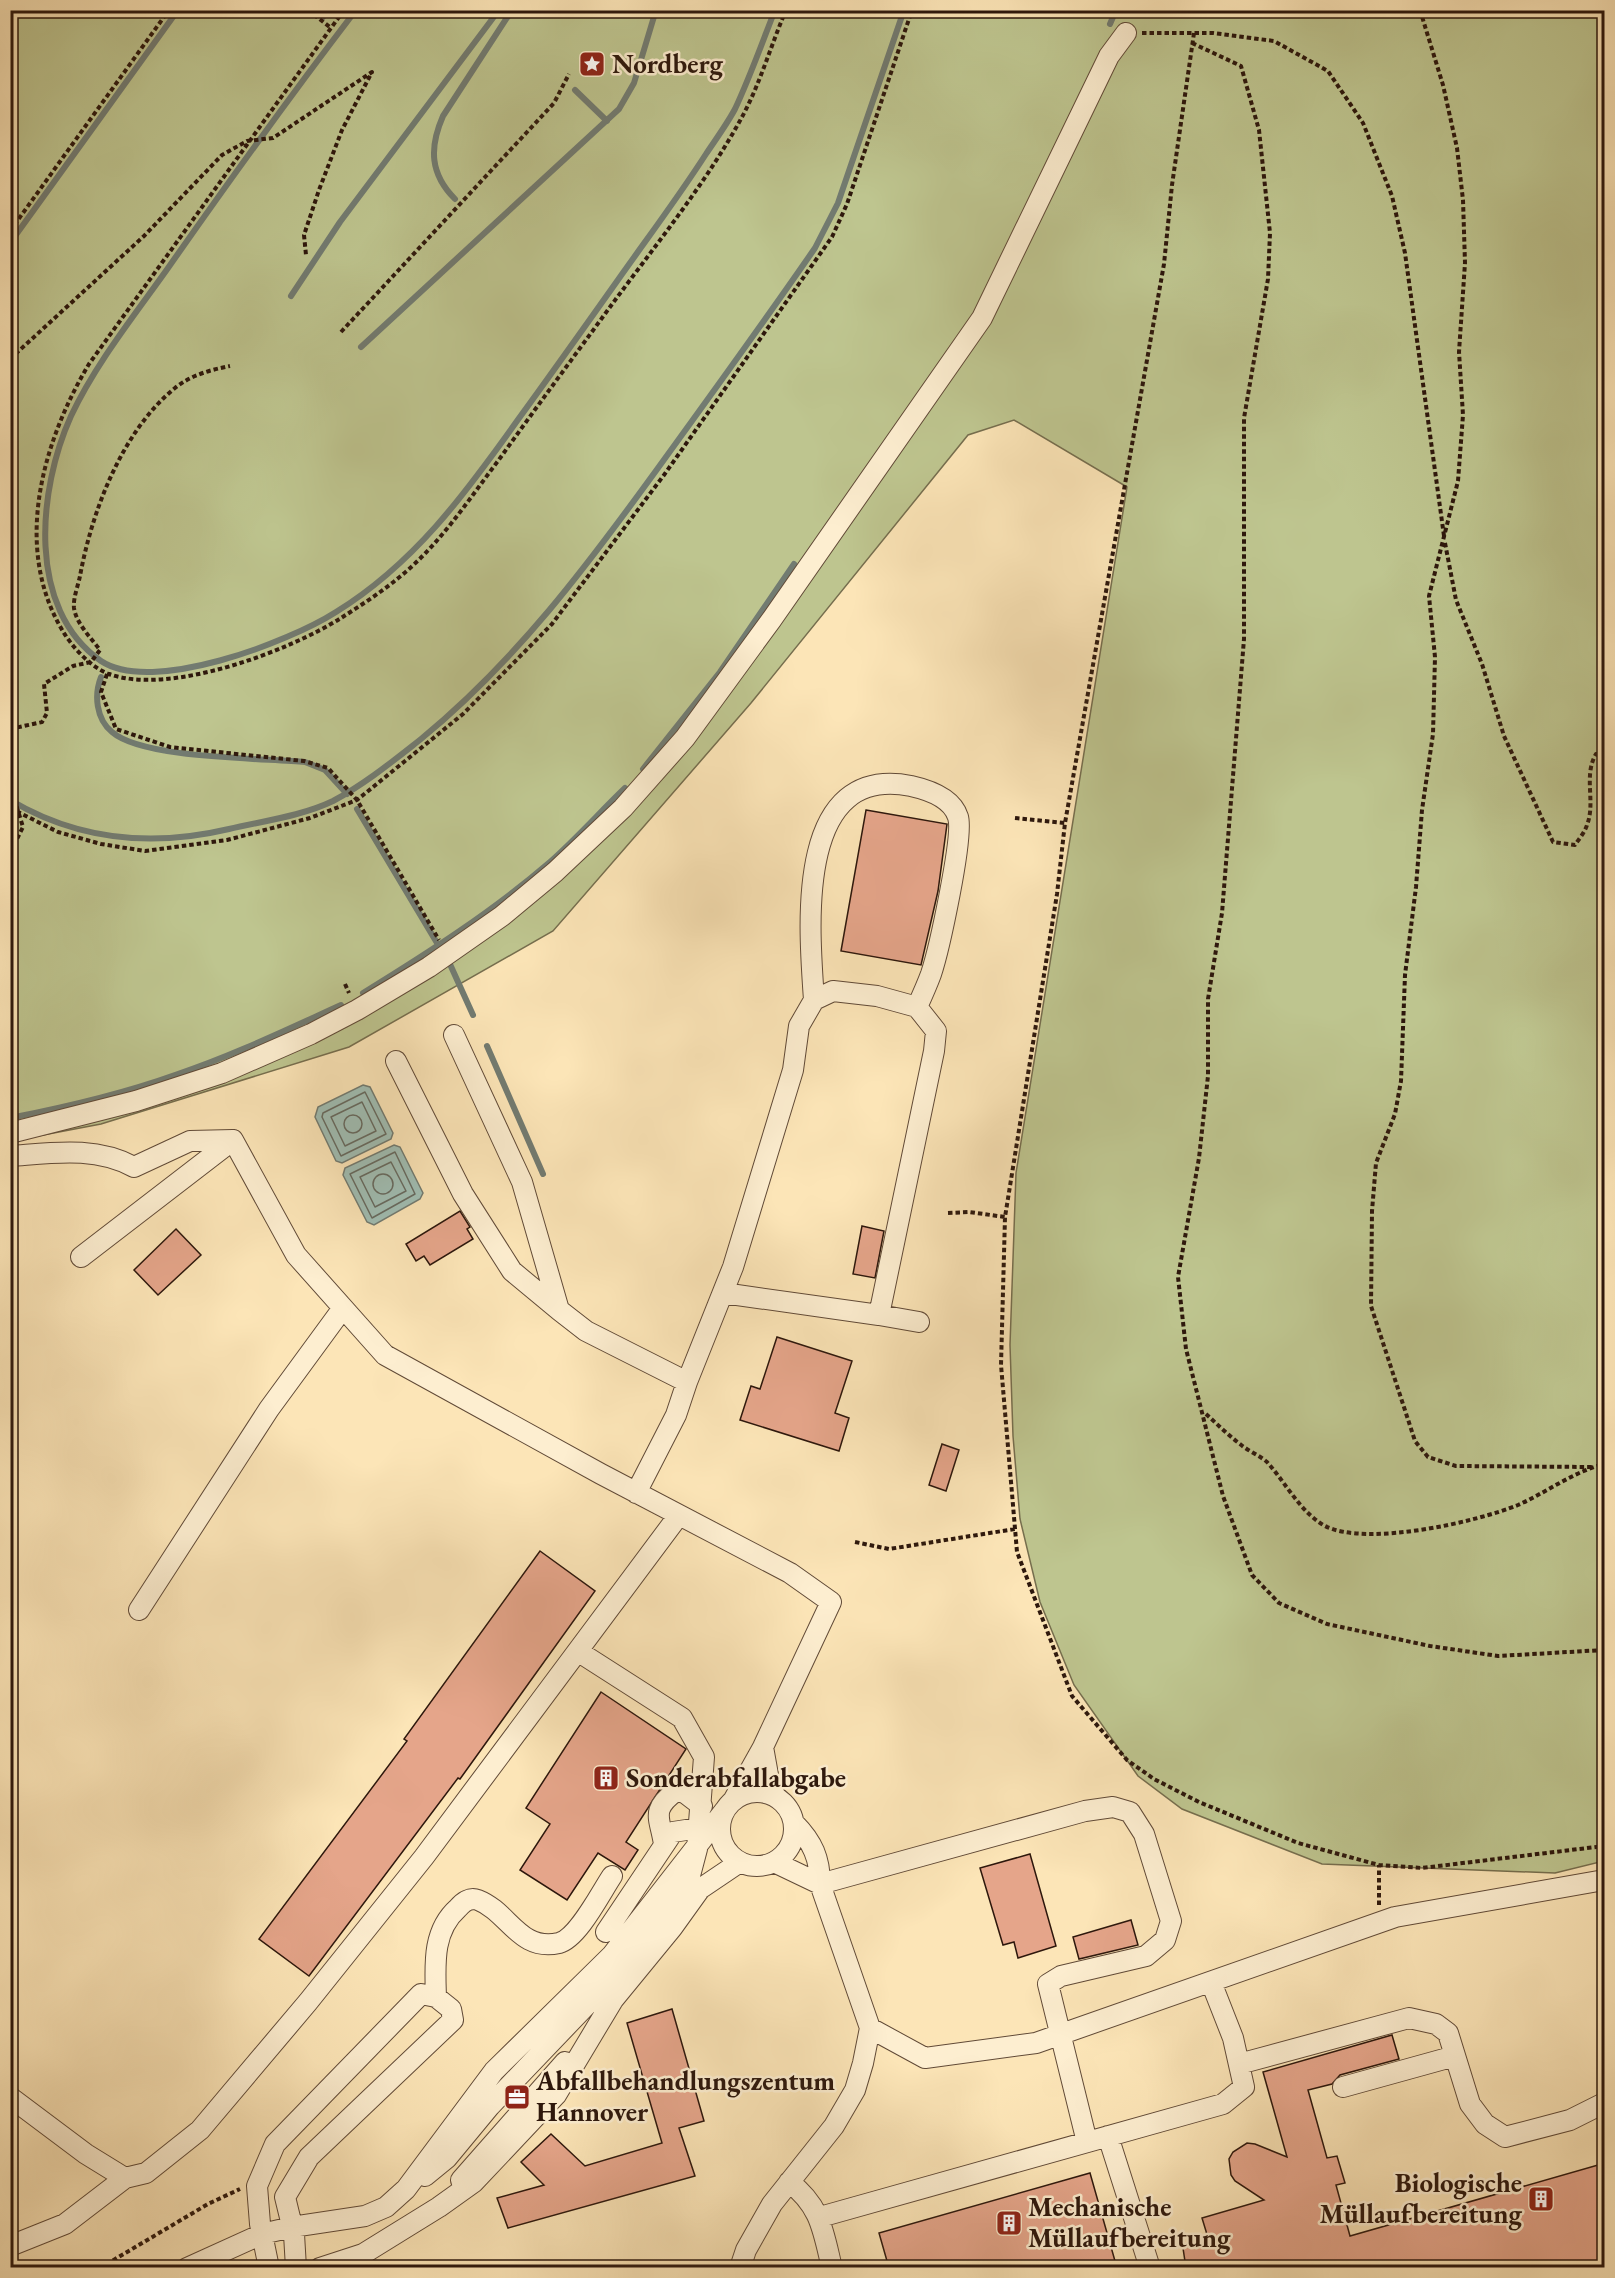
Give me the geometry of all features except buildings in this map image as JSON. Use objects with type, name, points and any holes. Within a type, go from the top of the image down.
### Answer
[{"type":"lane","points":[[10,1133],[136,1101],[222,1073],[311,1034],[357,1010],[447,955],[502,916],[555,872],[623,808],[685,738],[739,665],[982,318],[1109,56],[1126,33]]},
{"type":"lane","points":[[636,1493],[676,1415],[723,1293],[767,1162],[793,1070],[799,1026],[814,1000],[810,898],[814,866],[822,840],[847,798],[861,788],[874,784],[912,787],[943,799],[953,807],[960,829],[934,962],[917,1007]]},
{"type":"lane","points":[[814,1000],[833,991],[877,996],[917,1007],[936,1030],[934,1050],[879,1316]]},
{"type":"lane","points":[[454,1035],[522,1182],[559,1310]]},
{"type":"lane","points":[[396,1061],[463,1194],[512,1271],[586,1331],[687,1382]]},
{"type":"lane","points":[[10,1156],[65,1152],[98,1153],[117,1158],[134,1167],[190,1141],[233,1140]]},
{"type":"lane","points":[[81,1257],[233,1140]]},
{"type":"lane","points":[[187,2268],[262,2234],[365,2216],[386,2206],[406,2189],[495,2071],[612,1954],[730,1805],[763,1747],[831,1602],[790,1573],[636,1493],[385,1356],[296,1255],[233,1140]]},
{"type":"lane","points":[[723,1293],[919,1322]]},
{"type":"lane","points":[[139,1610],[269,1409],[343,1308]]},
{"type":"lane","points":[[10,2246],[65,2224],[125,2178],[146,2173],[200,2130],[424,1857],[679,1515]]},
{"type":"lane","points":[[579,1652],[682,1718],[704,1758],[697,1849]]},
{"type":"lane","points":[[763,1747],[770,1786],[791,1812],[794,1823],[791,1846],[774,1862],[752,1866],[740,1862],[724,1845],[720,1833],[730,1805],[754,1791],[775,1795]]},
{"type":"lane","points":[[664,1844],[658,1821],[658,1809],[666,1798],[676,1791],[685,1793],[702,1806]]},
{"type":"lane","points":[[774,1862],[820,1884],[1085,1811],[1113,1807],[1130,1812],[1144,1834],[1171,1921],[1165,1940],[1146,1956],[1061,1976],[1048,1984],[1087,2142]]},
{"type":"lane","points":[[740,2268],[746,2250],[772,2204],[834,2126],[855,2090],[870,2028],[820,1884],[820,1863],[804,1833],[794,1823]]},
{"type":"lane","points":[[606,1932],[673,1832],[699,1828]]},
{"type":"lane","points":[[320,2268],[363,2254],[439,2208],[474,2182],[556,2095],[613,2000],[672,1928],[700,1889],[740,1862]]},
{"type":"lane","points":[[436,1997],[435,1970],[441,1930],[449,1916],[465,1901],[475,1899],[528,1941],[541,1944],[559,1943],[572,1937],[612,1876]]},
{"type":"lane","points":[[870,2028],[925,2058],[1035,2043],[1395,1917],[1605,1880]]},
{"type":"lane","points":[[820,2217],[1223,2104],[1244,2087],[1233,2038],[1211,1982]]},
{"type":"lane","points":[[269,2268],[262,2234],[257,2186],[274,2144],[421,1994],[436,1997],[451,2009],[453,2020],[309,2157],[285,2197],[292,2227],[296,2268]]},
{"type":"lane","points":[[1239,2064],[1409,2018],[1436,2024],[1448,2033],[1470,2104],[1485,2124],[1505,2137],[1570,2120],[1605,2103]]},
{"type":"lane","points":[[1343,2087],[1455,2056]]},
{"type":"lane","points":[[10,2097],[86,2154],[125,2178]]},
{"type":"lane","points":[[1108,2136],[1150,2268]]},
{"type":"lane","points":[[789,2182],[803,2192],[820,2217],[832,2268]]},
{"type":"path","points":[[10,231],[169,10]]},
{"type":"path","points":[[308,10],[331,28]]},
{"type":"path","points":[[344,10],[89,364],[74,389],[52,442],[39,500],[37,530],[45,592],[68,641],[94,658],[107,674],[135,680],[165,680],[255,658],[298,642],[341,619],[398,579],[448,529],[694,191],[743,117],[786,10]]},
{"type":"path","points":[[10,808],[58,832],[101,844],[145,850],[227,840],[310,819],[357,800],[463,714],[552,624],[664,475],[832,237],[847,204],[912,10]]},
{"type":"path","points":[[1420,10],[1443,85],[1457,148],[1463,200],[1465,263],[1459,352],[1463,415],[1458,481],[1445,540],[1429,596],[1436,657],[1433,734],[1422,810],[1416,887],[1405,975],[1401,1081],[1395,1114],[1376,1163],[1371,1211],[1371,1306],[1414,1440],[1428,1457],[1456,1466],[1593,1467]]},
{"type":"path","points":[[1126,33],[1194,33],[1274,41],[1328,71],[1363,123],[1392,196],[1405,253],[1445,540],[1456,600],[1482,664],[1503,736],[1553,842],[1575,845],[1588,824],[1591,789],[1589,766],[1596,754],[1605,753]]},
{"type":"path","points":[[1194,33],[1172,185],[1164,264],[1065,823],[1058,894],[1005,1217],[1001,1365],[1017,1552],[1072,1696],[1127,1760],[1155,1779],[1219,1810],[1298,1843],[1379,1865],[1422,1868],[1605,1846]]},
{"type":"path","points":[[1192,43],[1241,66],[1258,130],[1270,233],[1268,279],[1244,418],[1244,639],[1221,913],[1208,999],[1208,1076],[1199,1158],[1178,1277],[1186,1349],[1204,1413],[1223,1496],[1252,1575],[1278,1603],[1327,1624],[1498,1656],[1605,1650]]},
{"type":"path","points":[[10,359],[135,244],[222,155],[248,141],[273,138],[372,72],[342,130],[319,190],[304,235],[306,255]]},
{"type":"path","points":[[341,332],[554,103],[569,74]]},
{"type":"path","points":[[10,729],[42,722],[45,718],[43,687],[46,680],[94,658],[100,650],[77,620],[74,607],[84,555],[112,478],[142,424],[162,400],[194,376],[230,366]]},
{"type":"path","points":[[107,674],[100,692],[116,729],[170,747],[304,761],[327,768],[357,800],[447,955]]},
{"type":"path","points":[[10,785],[23,827],[10,853]]},
{"type":"path","points":[[1015,818],[1065,823]]},
{"type":"path","points":[[948,1213],[969,1212],[1005,1217]]},
{"type":"path","points":[[1204,1413],[1241,1445],[1265,1460],[1313,1516],[1326,1526],[1361,1535],[1416,1530],[1472,1521],[1518,1504],[1593,1467],[1605,1464]]},
{"type":"path","points":[[855,1542],[889,1549],[1015,1529]]},
{"type":"path","points":[[1376,1924],[1379,1913],[1379,1865]]},
{"type":"path","points":[[100,2268],[235,2190],[257,2186]]},
{"type":"green space","points":[[11,11],[1604,11],[1604,1861],[1555,1873],[1322,1864],[1182,1809],[1138,1776],[1074,1685],[1040,1602],[1020,1519],[1013,1436],[1010,1345],[1016,1173],[1127,487],[1014,420],[968,435],[751,703],[553,931],[349,1047],[101,1124],[11,1141]]},
{"type":"water","points":[[363,1085],[370,1087],[393,1133],[391,1139],[342,1163],[336,1161],[315,1117],[318,1107]]},
{"type":"water","points":[[394,1145],[400,1147],[423,1193],[420,1199],[374,1225],[367,1222],[343,1175],[345,1168]]},
{"type":"waterway","points":[[10,243],[178,10]]},
{"type":"waterway","points":[[315,10],[323,17]]},
{"type":"waterway","points":[[356,10],[260,138],[116,340],[81,396],[60,445],[51,478],[46,512],[46,546],[50,580],[60,611],[77,639],[101,661],[124,670],[153,672],[185,668],[254,650],[287,637],[336,612],[364,593],[414,550],[478,475],[696,170],[735,109],[775,10]]},
{"type":"waterway","points":[[291,296],[340,222],[499,10]]},
{"type":"waterway","points":[[455,199],[441,180],[434,160],[438,128],[443,116],[512,10]]},
{"type":"waterway","points":[[361,347],[619,109],[634,83],[656,10]]},
{"type":"waterway","points":[[10,800],[36,814],[63,824],[117,837],[145,839],[201,835],[295,814],[333,801],[389,764],[456,709],[519,645],[577,576],[678,441],[815,248],[838,203],[904,10]]},
{"type":"waterway","points":[[1110,24],[1116,10]]},
{"type":"waterway","points":[[575,90],[607,121]]},
{"type":"waterway","points":[[643,769],[720,672],[794,564]]},
{"type":"waterway","points":[[101,677],[97,699],[100,714],[107,727],[127,741],[149,748],[204,756],[305,762],[325,770],[347,794]]},
{"type":"waterway","points":[[363,993],[459,931],[505,898],[560,853],[625,788]]},
{"type":"waterway","points":[[357,809],[440,948]]},
{"type":"waterway","points":[[10,838],[13,834]]},
{"type":"waterway","points":[[449,962],[473,1015]]},
{"type":"waterway","points":[[10,1118],[94,1100],[155,1082],[238,1051],[341,1005]]},
{"type":"waterway","points":[[487,1046],[543,1174]]},
{"type":"place","name":"Nordberg","points":[[592,64]]},
{"type":"place","name":"Sonderabfallabgabe","points":[[606,1778]]},
{"type":"place","name":"Abfallbehandlungszentum Hannover","points":[[517,2097]]},
{"type":"place","name":"Biologische Müllaufbereitung","points":[[1541,2199]]},
{"type":"place","name":"Mechanische Müllaufbereitung","points":[[1009,2223]]}]
